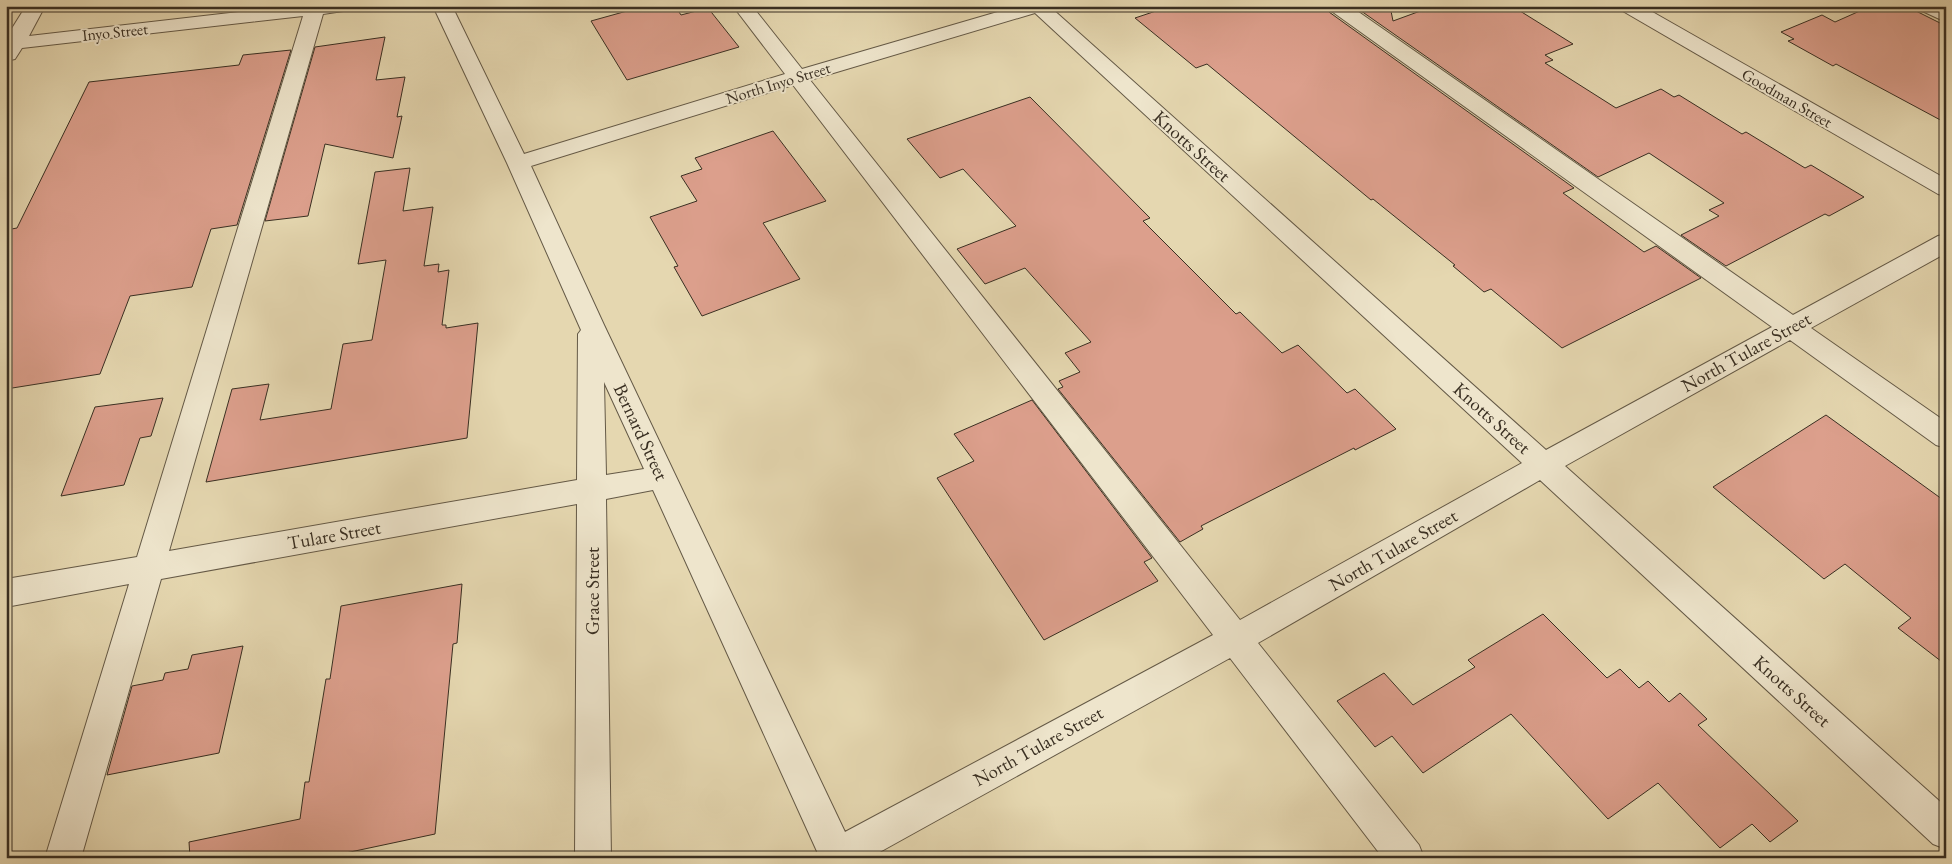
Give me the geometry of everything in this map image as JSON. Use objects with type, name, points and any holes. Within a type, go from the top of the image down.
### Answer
[{"type":"street","points":[[9,48],[36,6]]},
{"type":"street","name":"Inyo Street","points":[[9,48],[343,6]]},
{"type":"street","name":"Bernard Street","points":[[442,6],[518,163],[591,325],[839,856]]},
{"type":"street","points":[[742,6],[1406,858]]},
{"type":"street","name":"North Inyo Street","points":[[518,163],[1039,6]]},
{"type":"street","name":"Knotts Street","points":[[1039,6],[1946,830]]},
{"type":"street","points":[[1337,6],[1946,437]]},
{"type":"street","name":"Goodman Street","points":[[1628,6],[1946,190]]},
{"type":"street","points":[[1927,6],[1946,16]]},
{"type":"street","points":[[63,858],[315,9]]},
{"type":"street","name":"North Tulare Street","points":[[839,856],[1235,639],[1543,465],[1946,242]]},
{"type":"street","name":"Grace Street","points":[[591,325],[592,858]]},
{"type":"street","name":"Tulare Street","points":[[6,593],[662,477]]},
{"type":"building","points":[[645,6],[675,6],[681,15],[708,8],[739,47],[627,80],[591,21]]},
{"type":"building","points":[[1171,6],[1326,6],[1329,12],[1574,188],[1563,193],[1644,252],[1656,246],[1701,278],[1562,348],[1491,289],[1484,292],[1453,266],[1455,265],[1373,199],[1371,200],[1207,64],[1196,68],[1135,18]]},
{"type":"building","points":[[1354,6],[1390,6],[1393,21],[1434,6],[1512,6],[1573,44],[1545,55],[1553,60],[1545,63],[1616,108],[1661,89],[1674,97],[1679,95],[1742,134],[1746,132],[1805,168],[1811,165],[1864,197],[1829,216],[1825,214],[1726,266],[1681,235],[1719,216],[1709,210],[1724,203],[1649,153],[1598,177]]},
{"type":"building","points":[[1871,6],[1906,6],[1946,26],[1946,123],[1836,64],[1833,66],[1788,41],[1794,39],[1781,32],[1822,15],[1835,22]]},
{"type":"building","points":[[385,37],[376,80],[405,77],[397,117],[402,116],[393,158],[325,144],[308,216],[265,221],[315,47]]},
{"type":"building","points":[[291,50],[237,225],[211,229],[192,287],[130,296],[100,374],[6,389],[6,230],[17,228],[89,82],[239,65],[243,55]]},
{"type":"building","points":[[1030,97],[1150,218],[1143,221],[1236,314],[1240,312],[1282,353],[1298,345],[1347,393],[1355,389],[1396,429],[1355,450],[1354,448],[1201,526],[1203,529],[1180,542],[1058,389],[1063,387],[1059,381],[1080,372],[1065,353],[1091,342],[1025,268],[985,284],[957,249],[1016,226],[963,169],[940,178],[907,139]]},
{"type":"building","points":[[773,131],[826,201],[763,223],[800,279],[702,316],[674,267],[678,266],[650,217],[697,201],[681,176],[702,169],[695,158]]},
{"type":"building","points":[[410,168],[403,211],[433,207],[424,266],[439,264],[438,272],[449,270],[442,325],[446,325],[446,328],[478,323],[467,438],[206,482],[232,389],[269,384],[260,420],[331,409],[343,344],[372,340],[386,260],[358,264],[375,172]]},
{"type":"building","points":[[163,398],[151,436],[140,438],[124,485],[61,496],[95,407]]},
{"type":"building","points":[[1032,400],[1152,558],[1144,562],[1158,581],[1044,640],[937,478],[974,461],[954,434]]},
{"type":"building","points":[[1826,415],[1946,502],[1946,665],[1898,628],[1911,618],[1845,564],[1824,579],[1713,487]]},
{"type":"building","points":[[462,584],[457,643],[453,644],[435,834],[322,858],[190,858],[189,842],[300,819],[305,782],[309,782],[326,679],[330,679],[341,606]]},
{"type":"building","points":[[1543,614],[1607,678],[1620,669],[1639,688],[1648,681],[1669,702],[1680,693],[1707,719],[1698,725],[1798,821],[1770,842],[1752,824],[1720,848],[1658,783],[1608,819],[1511,714],[1423,773],[1392,736],[1375,747],[1337,701],[1384,673],[1413,705],[1475,667],[1468,660]]},
{"type":"building","points":[[243,646],[219,753],[107,775],[132,686],[163,680],[165,673],[188,669],[192,655]]}]
